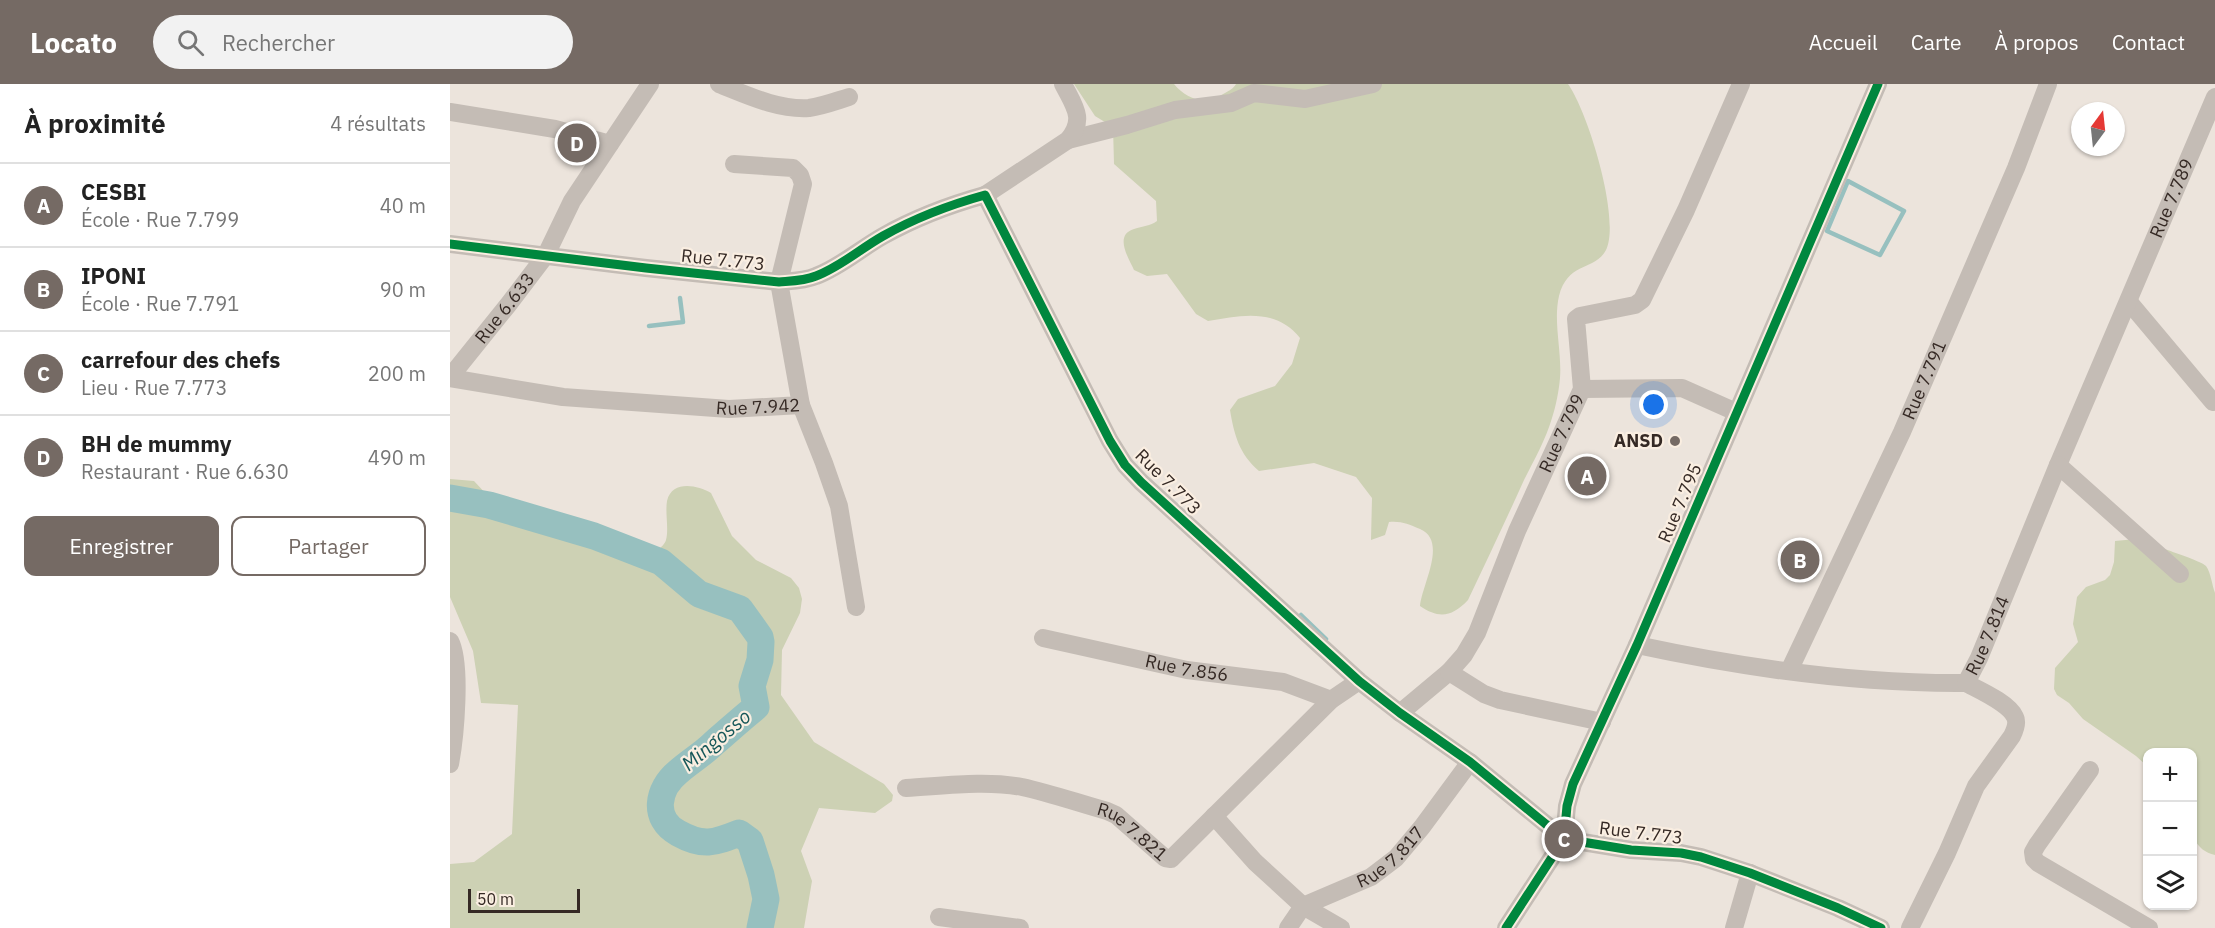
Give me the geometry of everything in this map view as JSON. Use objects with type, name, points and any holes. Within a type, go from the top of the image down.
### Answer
[{"type":"street","name":"Rue 6.633","points":[[450,377],[546,255],[572,201],[651,84]]},
{"type":"street","points":[[719,84],[753,98],[788,107],[808,108],[849,97]]},
{"type":"street","points":[[985,195],[1068,140],[1076,130],[1079,122],[1063,84]]},
{"type":"street","points":[[1068,140],[1175,110],[1231,103],[1253,88],[1305,99],[1374,84]]},
{"type":"street","name":"Rue 7.799","points":[[1400,713],[1449,672],[1464,655],[1477,633],[1517,531],[1582,389],[1576,319],[1580,316],[1635,305],[1642,300],[1686,210],[1741,84]]},
{"type":"street","name":"Rue 7.795","points":[[1506,928],[1564,839],[1567,806],[1573,784],[1637,645],[1878,84]]},
{"type":"street","name":"Rue 7.791","points":[[1789,671],[1902,432],[2016,168],[2048,84]]},
{"type":"street","name":"Rue 7.789","points":[[2058,465],[2215,97]]},
{"type":"street","points":[[450,112],[555,129],[610,144]]},
{"type":"street","name":"Rue 7.942","points":[[450,377],[563,397],[729,409],[801,405],[779,282],[803,184],[800,175],[793,168],[734,164]]},
{"type":"street","name":"Rue 7.773","points":[[450,244],[779,282],[815,277],[915,219],[956,203],[985,195],[1110,441],[1125,465],[1359,681],[1470,762],[1564,839],[1631,850],[1681,853],[1701,857],[1750,873],[1881,928]]},
{"type":"street","points":[[2129,302],[2215,402]]},
{"type":"street","points":[[1582,389],[1682,388],[1736,412]]},
{"type":"street","points":[[801,405],[839,506],[856,607]]},
{"type":"street","points":[[2058,465],[2180,574]]},
{"type":"street","name":"Rue 7.814","points":[[1637,645],[1683,655],[1789,671],[1921,683],[1966,683],[1979,658],[2058,465]]},
{"type":"street","name":"Rue 7.856","points":[[1043,638],[1186,670],[1274,680],[1331,700]]},
{"type":"street","points":[[450,641],[455,670],[457,707],[450,764]]},
{"type":"street","points":[[1449,672],[1484,694],[1500,700],[1602,723]]},
{"type":"street","name":"Rue 7.821","points":[[906,789],[954,785],[1006,785],[1022,788],[1116,815],[1158,853],[1171,859],[1331,700],[1359,681]]},
{"type":"street","points":[[1910,928],[1976,786],[2016,727],[2016,718],[2009,708],[1966,683]]},
{"type":"street","name":"Rue 7.817","points":[[1303,906],[1371,877],[1390,863],[1422,827],[1470,762]]},
{"type":"street","points":[[2090,770],[2037,845],[2033,852],[2034,859],[2149,928]]},
{"type":"street","points":[[1214,816],[1255,862],[1303,906],[1341,928]]},
{"type":"street","points":[[1734,928],[1750,873]]},
{"type":"street","points":[[1288,928],[1303,906]]},
{"type":"street","points":[[939,917],[1020,928]]},
{"type":"green space","points":[[1074,84],[1174,84],[1185,94],[1204,100],[1218,97],[1236,84],[1568,84],[1593,141],[1606,191],[1609,235],[1606,250],[1601,257],[1575,272],[1563,285],[1557,306],[1560,378],[1549,426],[1468,600],[1462,606],[1451,613],[1439,614],[1420,606],[1431,564],[1432,543],[1428,535],[1420,529],[1398,522],[1389,522],[1385,535],[1371,540],[1372,498],[1356,477],[1314,463],[1259,471],[1247,458],[1236,435],[1230,410],[1238,399],[1275,386],[1292,364],[1300,338],[1291,328],[1269,318],[1246,316],[1208,321],[1196,314],[1167,274],[1147,276],[1134,270],[1124,247],[1125,236],[1134,229],[1157,221],[1156,201],[1114,164],[1113,127],[1095,116]]},
{"type":"green space","points":[[450,479],[474,481],[488,496],[657,551],[666,540],[667,501],[670,494],[679,487],[699,488],[711,493],[732,536],[756,560],[791,578],[799,588],[802,599],[800,613],[782,650],[781,695],[814,742],[884,784],[893,795],[892,801],[875,813],[819,808],[801,851],[812,881],[804,928],[450,928],[450,864],[474,862],[512,834],[518,705],[481,703],[473,651],[450,597]]},
{"type":"green space","points":[[2136,539],[2203,564],[2209,572],[2215,593],[2215,855],[2202,849],[2197,842],[2197,748],[2143,748],[2143,762],[2083,719],[2069,703],[2057,695],[2054,689],[2055,668],[2078,642],[2073,624],[2077,597],[2086,587],[2105,580],[2110,575],[2114,562],[2115,541]]},
{"type":"waterway","points":[[1848,181],[1904,211],[1880,255],[1827,231],[1848,181]]},
{"type":"waterway","points":[[649,326],[683,322],[680,298]]},
{"type":"waterway","name":"Mingosso","points":[[450,498],[489,505],[594,536],[661,562],[699,594],[740,609],[760,637],[761,642],[760,660],[752,686],[756,707],[671,779],[665,787],[660,804],[664,820],[678,833],[687,837],[708,842],[739,833],[750,841],[766,899],[760,928]]},
{"type":"waterway","points":[[1301,615],[1326,639]]},
{"type":"cycle path","points":[[1506,928],[1564,839],[1567,806],[1573,784],[1637,645],[1878,84]]},
{"type":"cycle path","points":[[450,244],[646,268],[779,282],[793,281],[811,278],[825,272],[895,229],[945,208],[985,195],[1110,441],[1125,465],[1359,681],[1470,762],[1564,839],[1631,850],[1681,853],[1701,857],[1750,873],[1881,928]]},
{"type":"place","name":"BH de mummy","points":[[577,143]]},
{"type":"place","name":"ANSD","points":[[1675,441]]},
{"type":"place","name":"CESBI","points":[[1587,476]]},
{"type":"place","name":"IPONI","points":[[1800,560]]},
{"type":"place","name":"carrefour des chefs","points":[[1564,839]]}]
